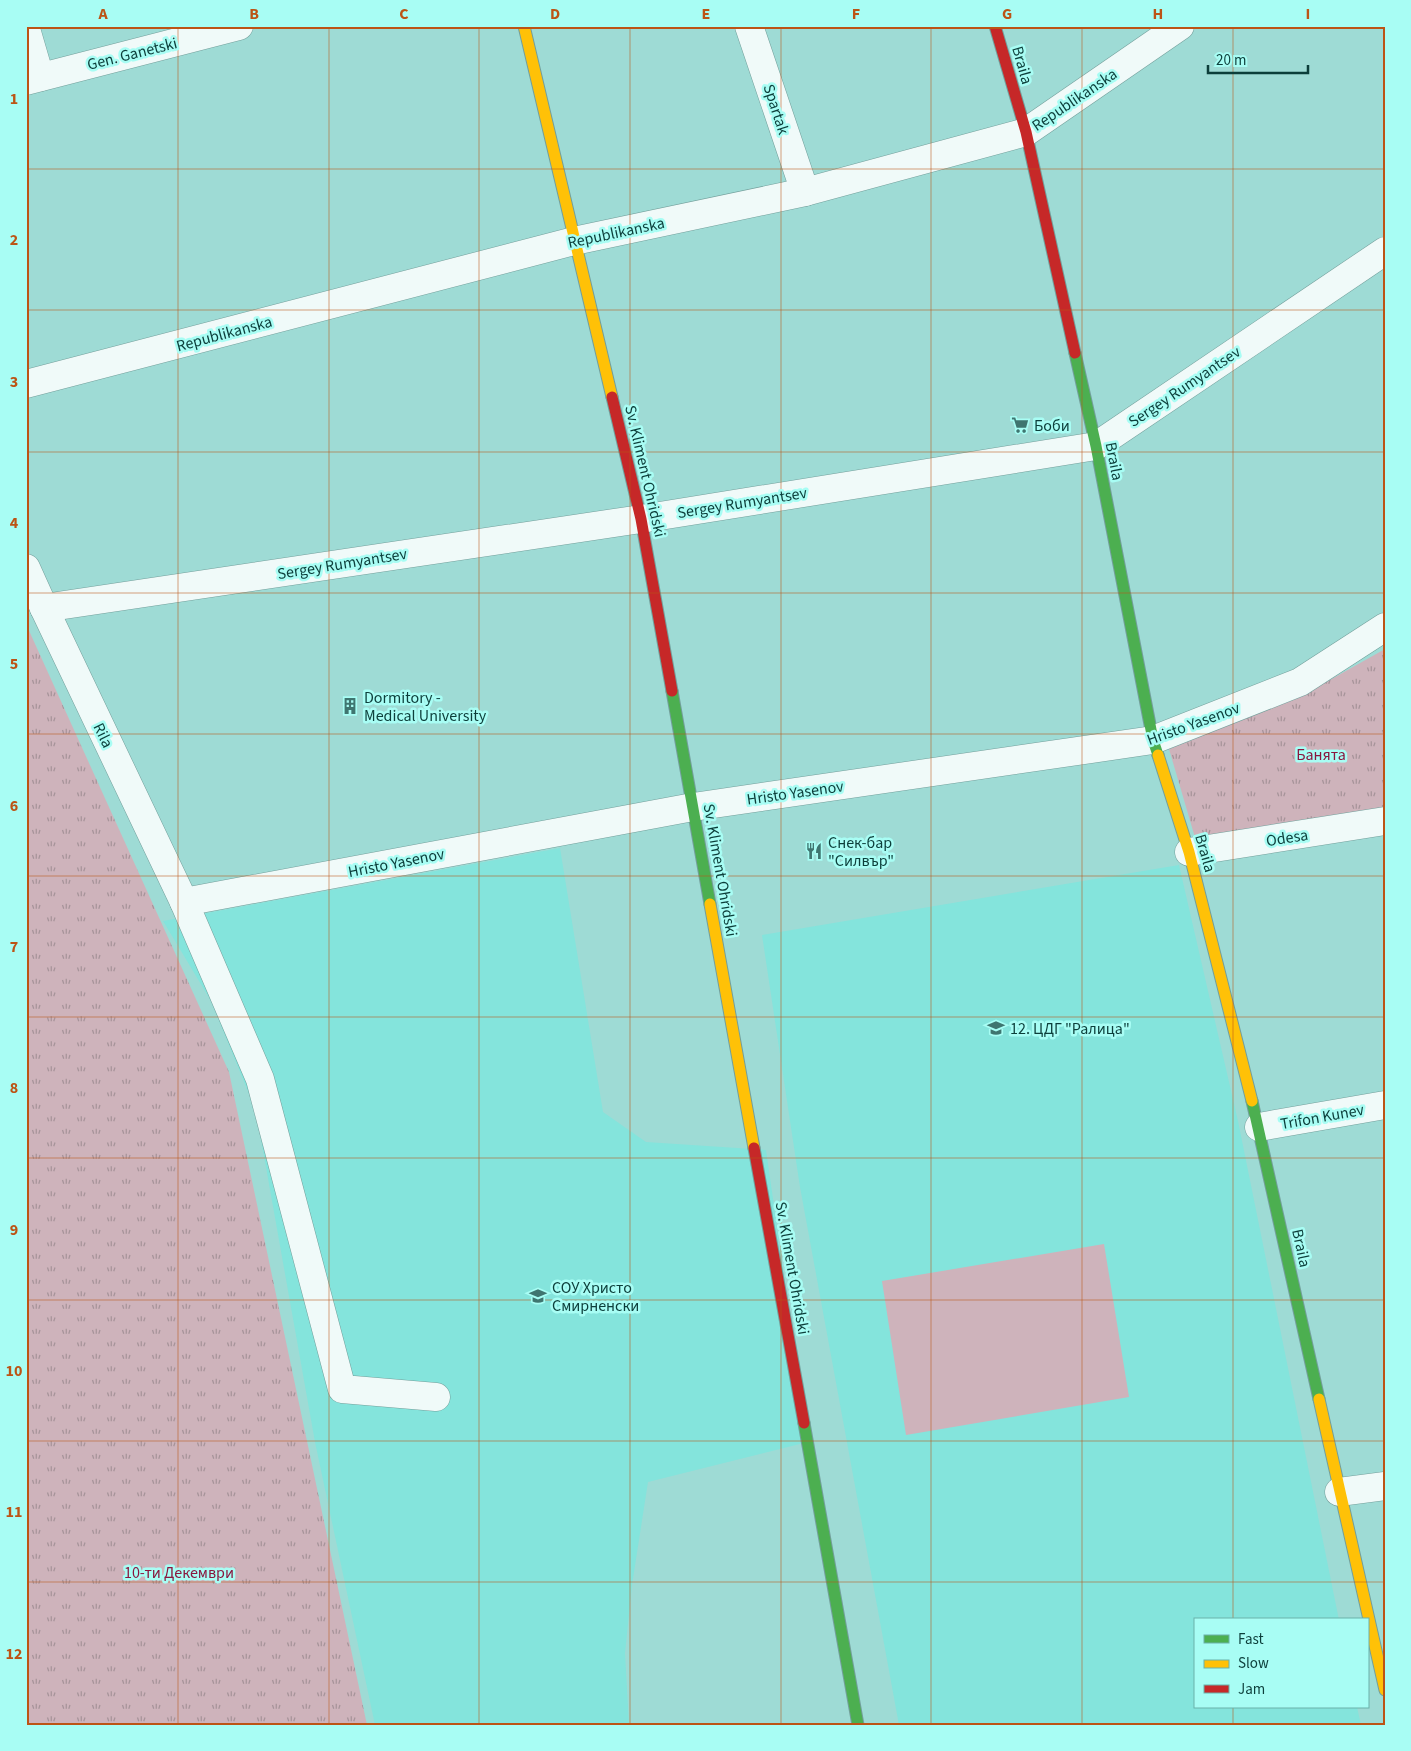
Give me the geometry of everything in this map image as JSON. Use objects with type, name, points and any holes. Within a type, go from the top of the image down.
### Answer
[{"type":"street","name":"Gen. Ganetski","points":[[33,79],[239,26]]},
{"type":"street","name":"Sv. Kliment Ohridski","points":[[524,26],[641,518],[858,1725]]},
{"type":"street","name":"Spartak","points":[[749,26],[804,192]]},
{"type":"street","name":"Braila","points":[[995,26],[1026,132],[1096,446],[1153,740],[1189,852],[1259,1127],[1339,1492],[1385,1690]]},
{"type":"street","name":"Republikanska","points":[[26,384],[574,241],[804,192],[1026,132],[1180,26]]},
{"type":"street","points":[[26,29],[33,79]]},
{"type":"street","name":"Sergey Rumyantsev","points":[[44,608],[641,518],[1096,446],[1385,251]]},
{"type":"street","name":"Rila","points":[[26,568],[184,902],[260,1079],[342,1389],[436,1397]]},
{"type":"street","name":"Hristo Yasenov","points":[[184,902],[693,807],[1153,740],[1300,682],[1385,628]]},
{"type":"street","name":"Odesa","points":[[1189,852],[1385,821]]},
{"type":"street","name":"Trifon Kunev","points":[[1259,1127],[1385,1105]]},
{"type":"street","points":[[1339,1492],[1385,1486]]},
{"type":"shaded area","name":"СОУ Христо Смирненски","points":[[560,848],[603,1112],[646,1142],[766,1150],[808,1442],[648,1482],[632,1585],[625,1653],[629,1725],[375,1725],[315,1442],[256,1111],[211,1001],[163,921]]},
{"type":"shaded area","points":[[1179,865],[1238,1121],[1339,1618],[1194,1618],[1194,1708],[1357,1708],[1361,1725],[899,1725],[800,1187],[762,935]]},
{"type":"green space","name":"10-ти Декември","points":[[26,624],[229,1072],[367,1725],[26,1725]]},
{"type":"green space","name":"Банята","points":[[1385,649],[1385,807],[1196,841],[1169,749],[1312,690]]},
{"type":"green space","points":[[1104,1244],[1129,1397],[906,1435],[882,1281]]},
{"type":"traffic: fast","points":[[1075,353],[1096,446],[1153,740],[1158,755]]},
{"type":"traffic: fast","points":[[672,691],[710,904]]},
{"type":"traffic: fast","points":[[1252,1101],[1319,1399]]},
{"type":"traffic: fast","points":[[804,1423],[858,1725]]},
{"type":"traffic: slow","points":[[524,26],[612,397]]},
{"type":"traffic: slow","points":[[1158,755],[1189,852],[1252,1101]]},
{"type":"traffic: slow","points":[[710,904],[754,1148]]},
{"type":"traffic: slow","points":[[1319,1399],[1385,1690]]},
{"type":"traffic: jam","points":[[995,26],[1026,132],[1075,353]]},
{"type":"traffic: jam","points":[[612,397],[641,519],[672,691]]},
{"type":"traffic: jam","points":[[754,1148],[804,1423]]},
{"type":"place","name":"Боби","points":[[1020,425]]},
{"type":"place","name":"Dormitory - Medical University","points":[[350,706]]},
{"type":"place","name":"Снек-бар \"Силвър\"","points":[[814,851]]},
{"type":"place","name":"12. ЦДГ \"Ралица\"","points":[[996,1028]]},
{"type":"place","name":"СОУ Христо Смирненски","points":[[538,1296]]}]
